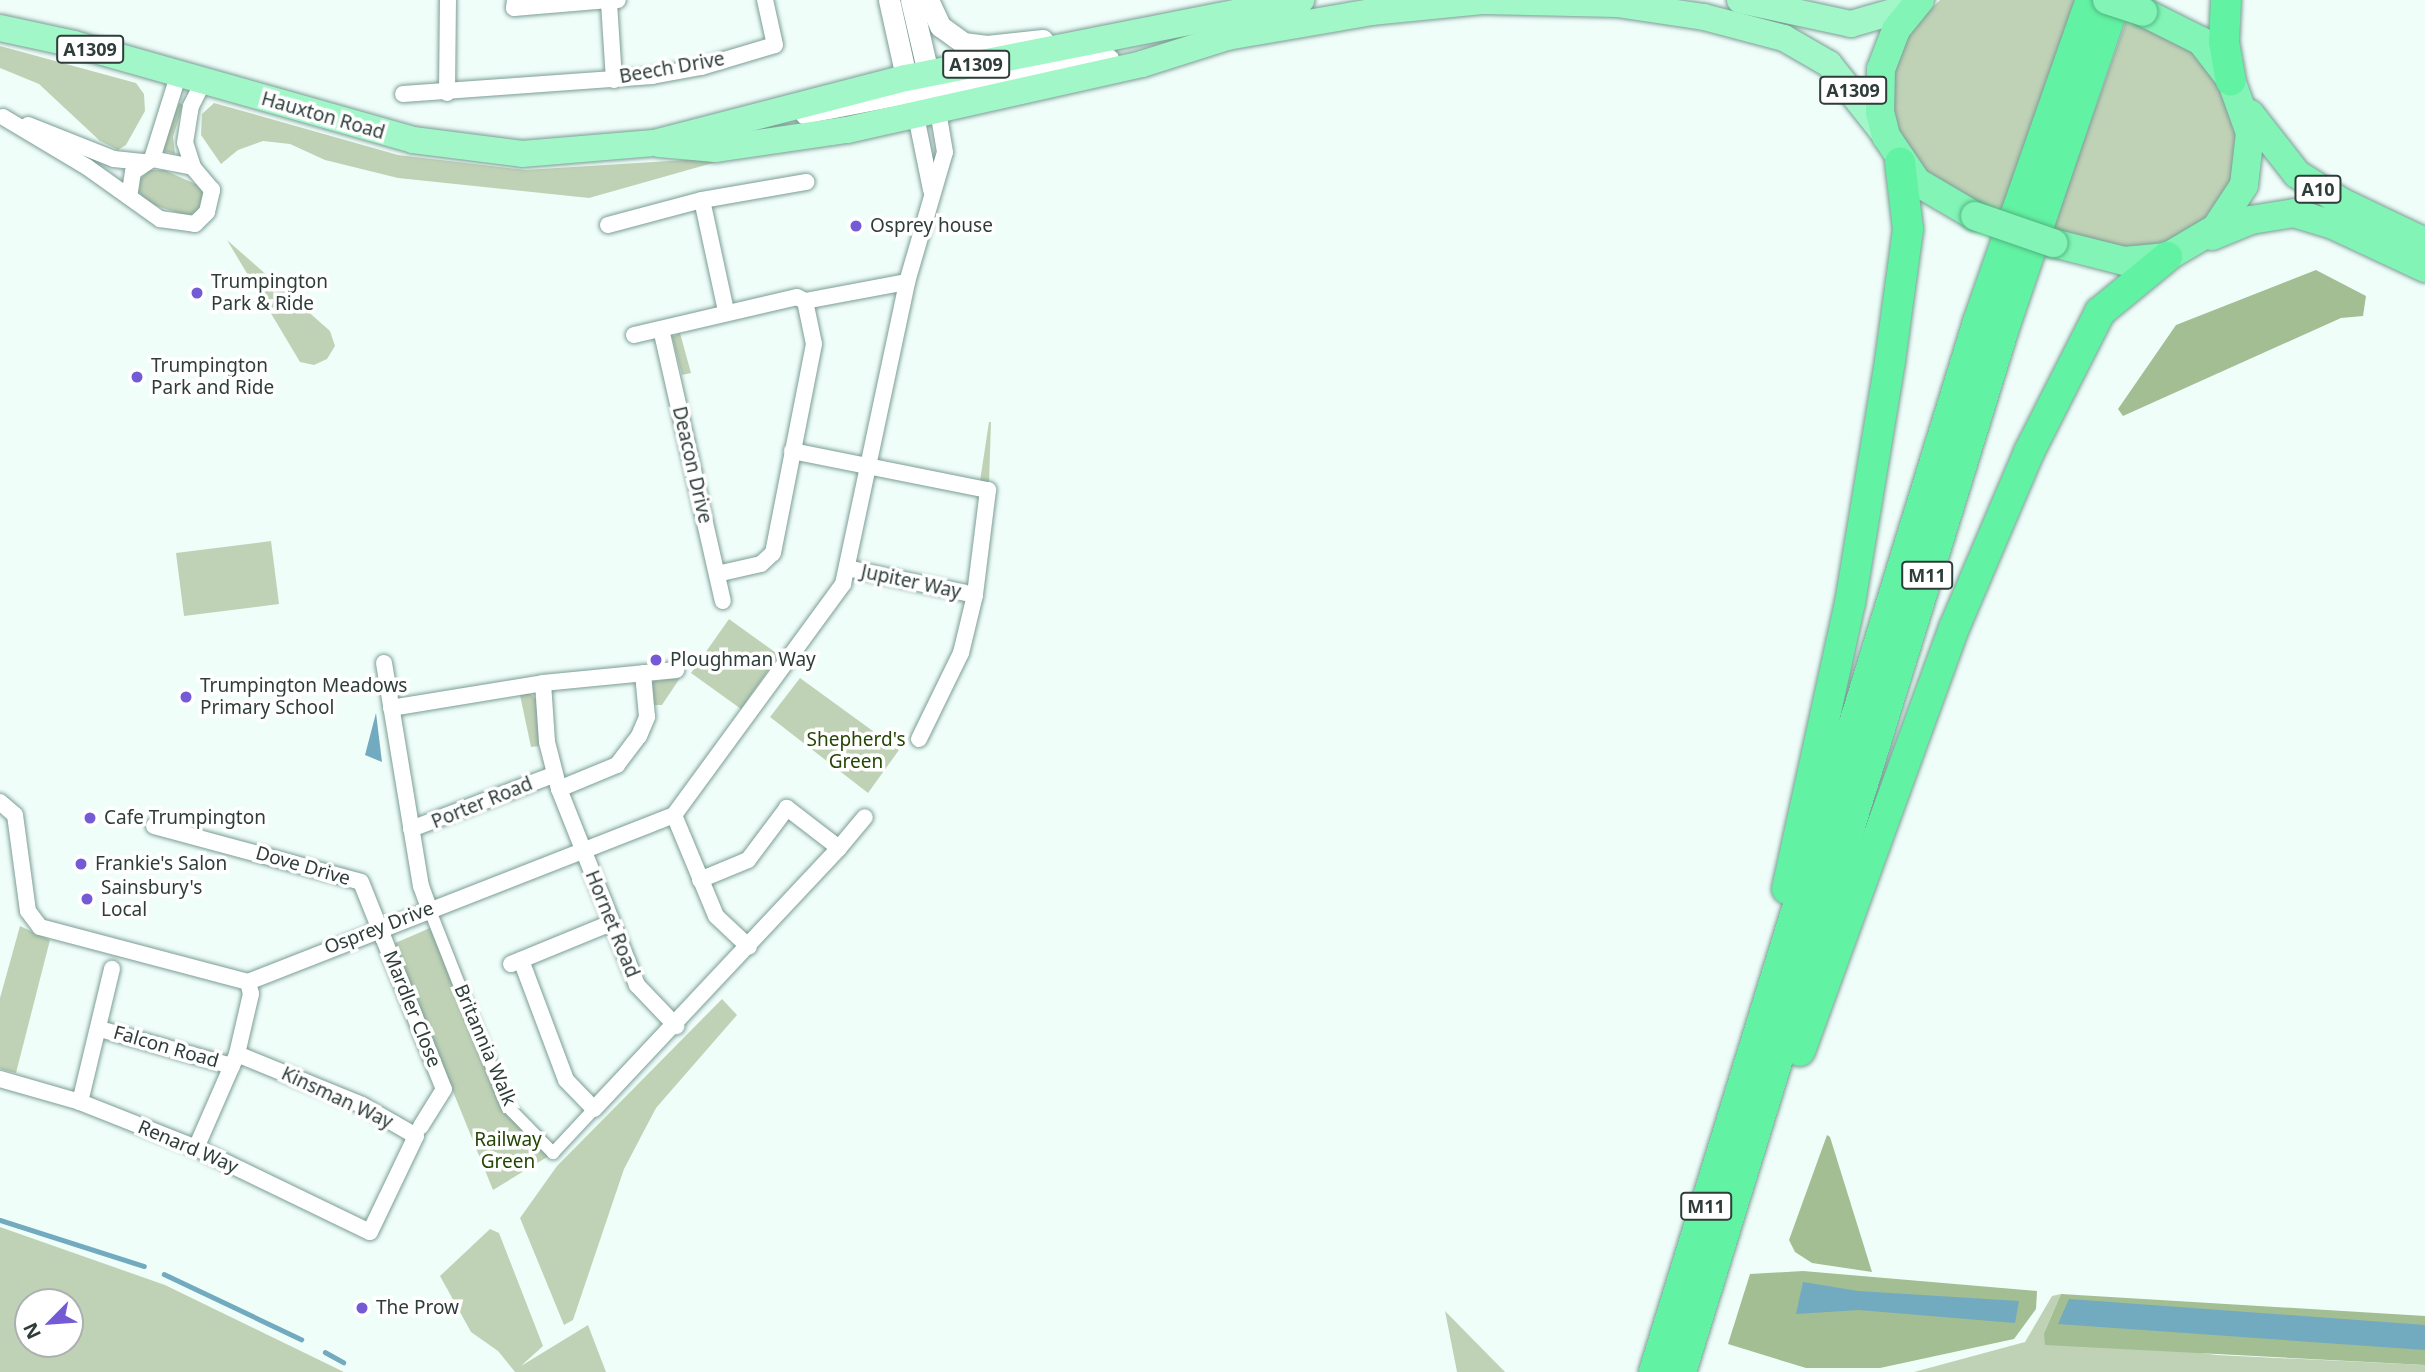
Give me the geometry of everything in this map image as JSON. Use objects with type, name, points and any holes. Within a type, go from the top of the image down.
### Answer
[{"type":"highway","name":"M11","points":[[1654,1372],[1978,322],[2091,0]]},
{"type":"highway","points":[[2107,0],[2129,6],[2201,41],[2236,90]]},
{"type":"highway","points":[[1917,3],[1896,30],[1881,69],[1880,112],[1893,149],[1934,196],[1975,216],[2053,243],[2124,261],[2167,257],[2203,239],[2233,208],[2249,168],[2250,133],[2224,42],[2226,0]]},
{"type":"highway","name":"M11","points":[[1681,1372],[1751,1154],[2003,331],[2129,6]]},
{"type":"highway","name":"A10","points":[[2236,90],[2297,174],[2425,242]]},
{"type":"highway","name":"M11","points":[[1758,1040],[1768,960],[1850,603],[1890,361],[1908,229],[1893,149]]},
{"type":"highway","name":"A10","points":[[2203,239],[2251,220],[2294,214],[2332,224],[2425,268]]},
{"type":"highway","name":"M11","points":[[1751,1154],[1783,1102],[1954,628],[2029,452],[2100,312],[2167,257]]},
{"type":"main road","name":"A1309","points":[[654,143],[690,150],[716,149],[926,100],[1139,31],[1301,0]]},
{"type":"main road","points":[[1740,0],[1851,24],[1917,3]]},
{"type":"main road","name":"A1309","points":[[654,143],[694,130],[926,100],[1142,64],[1227,37],[1371,12],[1484,1],[1617,4],[1691,15],[1784,38],[1811,51],[1847,82],[1893,149]]},
{"type":"main road","name":"Hauxton Road","points":[[0,28],[74,44],[355,125],[446,145],[522,154],[654,143]]},
{"type":"street","points":[[447,93],[448,0]]},
{"type":"street","points":[[514,0],[514,8],[612,1],[614,80]]},
{"type":"street","name":"Beech Drive","points":[[403,94],[447,93],[521,84],[614,80],[701,67],[775,45],[765,0]]},
{"type":"street","points":[[749,947],[716,916],[674,815],[749,717],[777,671],[839,594],[847,568],[907,282],[946,152],[889,0]]},
{"type":"street","points":[[911,0],[926,100],[932,196]]},
{"type":"street","points":[[928,0],[940,26],[971,45],[1139,31]]},
{"type":"street","points":[[129,196],[133,172],[149,160],[190,79]]},
{"type":"street","points":[[2,116],[129,196],[140,209],[160,219],[195,224],[207,212],[212,190],[193,167],[185,143],[191,106],[190,79]]},
{"type":"street","points":[[2,116],[75,140],[114,159],[149,160],[193,167]]},
{"type":"street","points":[[608,225],[702,200],[806,182]]},
{"type":"street","points":[[702,200],[726,311]]},
{"type":"street","points":[[634,335],[726,311],[797,297],[805,300],[907,282]]},
{"type":"street","points":[[717,574],[761,564],[772,553],[814,344],[805,300]]},
{"type":"street","name":"Deacon Drive","points":[[661,328],[723,601]]},
{"type":"street","points":[[792,451],[868,466]]},
{"type":"street","name":"Jupiter Way","points":[[868,466],[988,490],[975,596],[961,653],[940,701],[919,739]]},
{"type":"street","name":"Jupiter Way","points":[[847,568],[975,596]]},
{"type":"street","points":[[384,663],[411,829],[429,908]]},
{"type":"street","points":[[391,708],[543,683],[676,670]]},
{"type":"street","name":"Porter Road","points":[[411,829],[617,765],[639,736],[647,717],[643,673]]},
{"type":"street","name":"Porter Road","points":[[543,683],[556,782],[582,849]]},
{"type":"street","points":[[0,785],[1,802],[15,814],[28,911],[40,927],[248,982]]},
{"type":"street","points":[[700,880],[748,860],[788,808],[839,848]]},
{"type":"street","name":"Osprey Drive","points":[[248,982],[429,908],[674,815]]},
{"type":"street","points":[[611,923],[516,962],[566,1080],[594,1109],[676,1026],[865,817]]},
{"type":"street","name":"Dove Drive","points":[[154,825],[361,882],[380,930]]},
{"type":"street","name":"Hornet Road","points":[[582,849],[644,996],[676,1026]]},
{"type":"street","name":"Britannia Walk","points":[[429,908],[508,1107],[554,1153],[594,1109]]},
{"type":"street","name":"Mardler Close","points":[[380,930],[444,1089],[421,1126]]},
{"type":"street","name":"Falcon Road","points":[[79,1102],[100,1029],[112,969]]},
{"type":"street","name":"Falcon Road","points":[[196,1148],[234,1060],[250,994],[248,982]]},
{"type":"street","name":"Falcon Road","points":[[100,1029],[234,1060]]},
{"type":"street","name":"Kinsman Way","points":[[234,1060],[362,1105],[416,1136],[370,1232]]},
{"type":"street","name":"Renard Way","points":[[0,1079],[79,1102],[196,1148],[370,1232]]},
{"type":"green space","points":[[1940,0],[2081,0],[2006,212],[1958,198],[1932,181],[1903,143],[1893,113],[1892,81],[1900,52],[1914,26]]},
{"type":"green space","points":[[2127,19],[2206,56],[2240,127],[2229,190],[2199,228],[2141,253],[2051,233]]},
{"type":"green space","points":[[0,46],[136,83],[144,94],[145,111],[126,145],[118,150],[100,141],[39,84],[0,68]]},
{"type":"green space","points":[[179,103],[183,105],[173,137],[175,154],[161,150]]},
{"type":"green space","points":[[214,103],[398,155],[525,170],[734,157],[589,198],[398,178],[325,160],[290,144],[263,141],[238,150],[221,164],[201,135],[202,114]]},
{"type":"green space","points":[[150,170],[164,170],[200,186],[205,197],[201,209],[188,216],[147,203],[139,192],[140,179]]},
{"type":"green space","points":[[227,240],[330,331],[335,346],[327,359],[314,365],[300,362]]},
{"type":"green space","points":[[2316,270],[2366,296],[2363,316],[2341,318],[2123,416],[2118,409],[2176,325]]},
{"type":"green space","points":[[680,333],[691,373],[682,375],[672,337]]},
{"type":"green space","points":[[991,422],[989,484],[980,481]]},
{"type":"green space","points":[[271,541],[279,604],[184,616],[176,553]]},
{"type":"green space","points":[[729,619],[779,655],[741,709],[691,673]]},
{"type":"green space","points":[[680,678],[662,705],[651,705],[649,686],[654,681]]},
{"type":"green space","name":"Shepherd's Green","points":[[800,678],[899,750],[868,793],[770,717]]},
{"type":"green space","points":[[529,693],[536,699],[539,746],[531,747],[520,695]]},
{"type":"green space","points":[[20,926],[50,940],[16,1073],[0,1069],[0,998]]},
{"type":"green space","name":"Railway Green","points":[[430,928],[505,1110],[552,1154],[493,1190],[393,944]]},
{"type":"green space","points":[[722,999],[737,1015],[656,1108],[624,1169],[573,1320],[564,1325],[520,1218],[557,1166]]},
{"type":"green space","points":[[1827,1135],[1830,1137],[1872,1272],[1812,1263],[1795,1252],[1789,1240]]},
{"type":"green space","points":[[0,1227],[165,1285],[344,1372],[0,1372]]},
{"type":"green space","points":[[490,1229],[499,1233],[543,1346],[521,1366],[588,1325],[606,1372],[515,1372],[498,1351],[471,1332],[440,1276]]},
{"type":"green space","points":[[1803,1271],[2037,1291],[2036,1309],[2014,1339],[1880,1368],[1806,1368],[1728,1344],[1750,1274]]},
{"type":"green space","points":[[2061,1294],[2044,1333],[2217,1355],[2425,1365],[2425,1372],[1914,1372],[2025,1342],[2052,1296]]},
{"type":"green space","points":[[2061,1294],[2425,1316],[2425,1365],[2045,1345],[2044,1333]]},
{"type":"green space","points":[[1445,1311],[1505,1372],[1457,1372]]},
{"type":"water","points":[[376,713],[382,762],[365,755]]},
{"type":"water","points":[[1803,1282],[1858,1291],[2019,1301],[2015,1323],[1859,1310],[1796,1314]]},
{"type":"water","points":[[2069,1299],[2425,1325],[2425,1350],[2058,1324]]},
{"type":"waterway","points":[[0,1220],[144,1266]]},
{"type":"waterway","points":[[164,1274],[301,1339]]},
{"type":"waterway","points":[[325,1352],[343,1362]]},
{"type":"place","name":"Osprey house","points":[[856,226]]},
{"type":"place","name":"Trumpington Park & Ride","points":[[197,293]]},
{"type":"place","name":"Trumpington Park and Ride","points":[[137,377]]},
{"type":"place","name":"Ploughman Way","points":[[656,660]]},
{"type":"place","name":"Trumpington Meadows Primary School","points":[[186,697]]},
{"type":"place","name":"Cafe Trumpington","points":[[90,818]]},
{"type":"place","name":"Frankie's Salon","points":[[81,864]]},
{"type":"place","name":"Sainsbury's Local","points":[[87,899]]},
{"type":"place","name":"The Prow","points":[[362,1308]]}]
